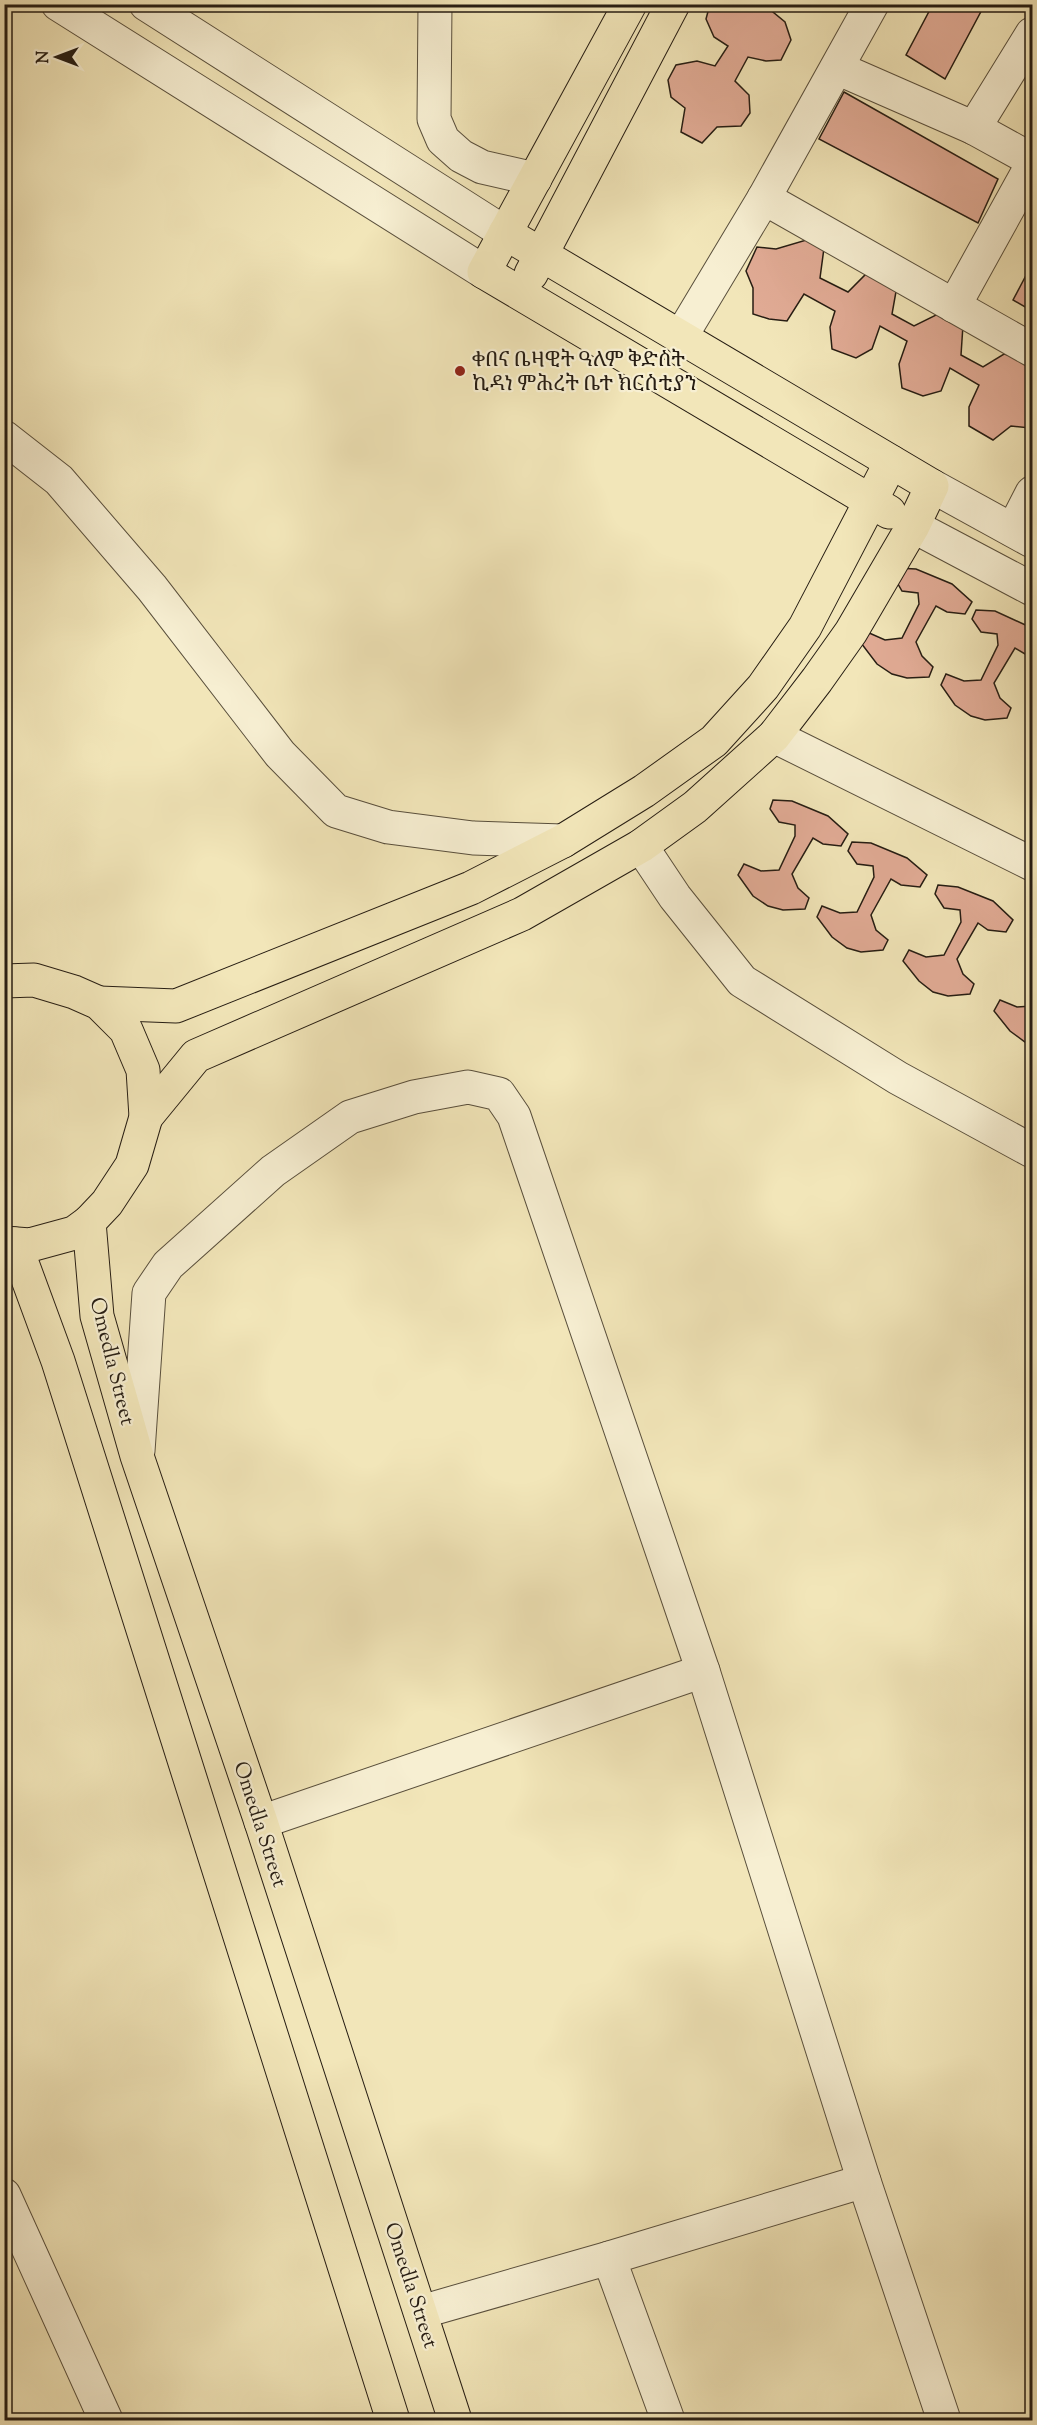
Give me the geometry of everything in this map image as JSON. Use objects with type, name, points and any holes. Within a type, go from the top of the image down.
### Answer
[{"type":"main road","points":[[630,4],[484,272],[913,526]]},
{"type":"main road","points":[[520,294],[673,4]]},
{"type":"main road","points":[[146,1118],[196,1056],[522,914],[641,846],[695,807],[774,736],[851,632],[913,526],[932,486],[505,233]]},
{"type":"main road","points":[[99,1003],[176,1006],[471,888],[562,841],[644,791],[714,741],[756,694],[806,627],[891,462]]},
{"type":"main road","points":[[4,981],[34,980],[74,992],[99,1003],[126,1030],[143,1070],[146,1118],[132,1165],[106,1203],[89,1222],[74,1233],[30,1245],[10,1244],[58,1361],[393,2421]]},
{"type":"main road","name":"Omedla Street","points":[[89,1222],[97,1316],[138,1456],[422,2312],[455,2421]]},
{"type":"street","points":[[57,4],[484,272]]},
{"type":"street","points":[[146,4],[505,233]]},
{"type":"street","points":[[435,4],[434,119],[443,140],[461,156],[482,167],[535,179]]},
{"type":"street","points":[[680,338],[764,198],[872,4]]},
{"type":"street","points":[[975,128],[1032,34]]},
{"type":"street","points":[[837,68],[975,128],[1032,160]]},
{"type":"street","points":[[954,306],[1032,165]]},
{"type":"street","points":[[764,198],[1032,350]]},
{"type":"street","points":[[4,436],[60,480],[152,588],[280,754],[336,811],[387,827],[473,838],[562,841]]},
{"type":"street","points":[[932,486],[1023,536],[1032,493]]},
{"type":"street","points":[[913,526],[1032,589]]},
{"type":"street","points":[[774,736],[1032,864]]},
{"type":"street","points":[[641,846],[675,897],[742,981],[898,1078],[1032,1151]]},
{"type":"street","points":[[138,1456],[149,1293],[168,1265],[273,1171],[350,1117],[414,1097],[468,1087],[500,1094],[514,1116],[703,1671],[864,2181],[944,2421]]},
{"type":"street","points":[[261,1822],[703,1671]]},
{"type":"street","points":[[422,2312],[864,2181]]},
{"type":"street","points":[[4,2195],[106,2421]]},
{"type":"street","points":[[609,2258],[668,2421]]},
{"type":"building","points":[[710,4],[777,4],[773,12],[785,22],[791,40],[781,60],[766,61],[748,57],[735,81],[749,95],[750,113],[741,126],[717,127],[702,143],[681,132],[685,108],[671,97],[668,80],[676,65],[697,61],[715,66],[728,46],[714,37],[706,19]]},
{"type":"building","points":[[933,4],[985,4],[945,79],[906,55]]},
{"type":"building","points":[[844,92],[998,179],[978,223],[819,139]]},
{"type":"building","points":[[813,238],[824,248],[820,278],[848,292],[866,274],[897,286],[892,314],[914,326],[942,312],[963,325],[961,355],[983,367],[1004,354],[1032,361],[1030,390],[1032,424],[1030,428],[1011,426],[993,440],[969,426],[969,407],[979,385],[950,368],[941,391],[923,396],[902,388],[899,364],[907,341],[880,326],[872,349],[856,358],[832,349],[830,327],[835,311],[804,294],[787,321],[753,314],[753,288],[746,271],[757,247],[776,249]]},
{"type":"building","points":[[1032,264],[1032,311],[1013,300]]},
{"type":"building","points":[[897,568],[916,569],[952,584],[972,602],[965,614],[947,612],[936,606],[916,642],[922,656],[933,667],[929,677],[907,678],[892,674],[877,664],[861,643],[867,632],[885,640],[902,638],[919,604],[918,593],[902,591],[894,577]]},
{"type":"building","points":[[976,610],[995,611],[1032,628],[1032,654],[1025,654],[1015,648],[994,683],[1000,698],[1011,708],[1007,718],[985,720],[971,716],[955,705],[941,685],[946,674],[964,681],[981,680],[998,645],[997,634],[981,632],[972,619]]},
{"type":"building","points":[[773,800],[792,801],[828,816],[848,834],[841,846],[823,844],[813,838],[792,874],[798,888],[809,898],[805,909],[783,910],[768,906],[753,896],[738,875],[744,864],[761,871],[779,870],[795,836],[795,825],[779,822],[770,809]]},
{"type":"building","points":[[852,842],[871,843],[907,858],[927,875],[920,887],[901,885],[891,879],[871,915],[876,930],[888,940],[883,950],[861,952],[847,948],[832,937],[817,917],[822,906],[840,913],[857,912],[874,877],[873,866],[857,864],[848,851]]},
{"type":"building","points":[[938,885],[958,887],[993,901],[1013,920],[1006,932],[988,930],[978,923],[957,959],[963,974],[974,984],[970,994],[948,996],[933,992],[919,981],[903,961],[909,950],[926,957],[944,955],[961,922],[960,910],[944,908],[935,894]]},
{"type":"building","points":[[1029,936],[1032,936],[1032,955],[1026,945]]},
{"type":"building","points":[[1000,1000],[1017,1007],[1032,1006],[1032,1045],[1010,1031],[994,1011]]},
{"type":"place","name":"ቀበና ቤዛዊት ዓለም ቅድስት ኪዳነ ምሕረት ቤተ ክርስቲያን","points":[[460,371]]}]
